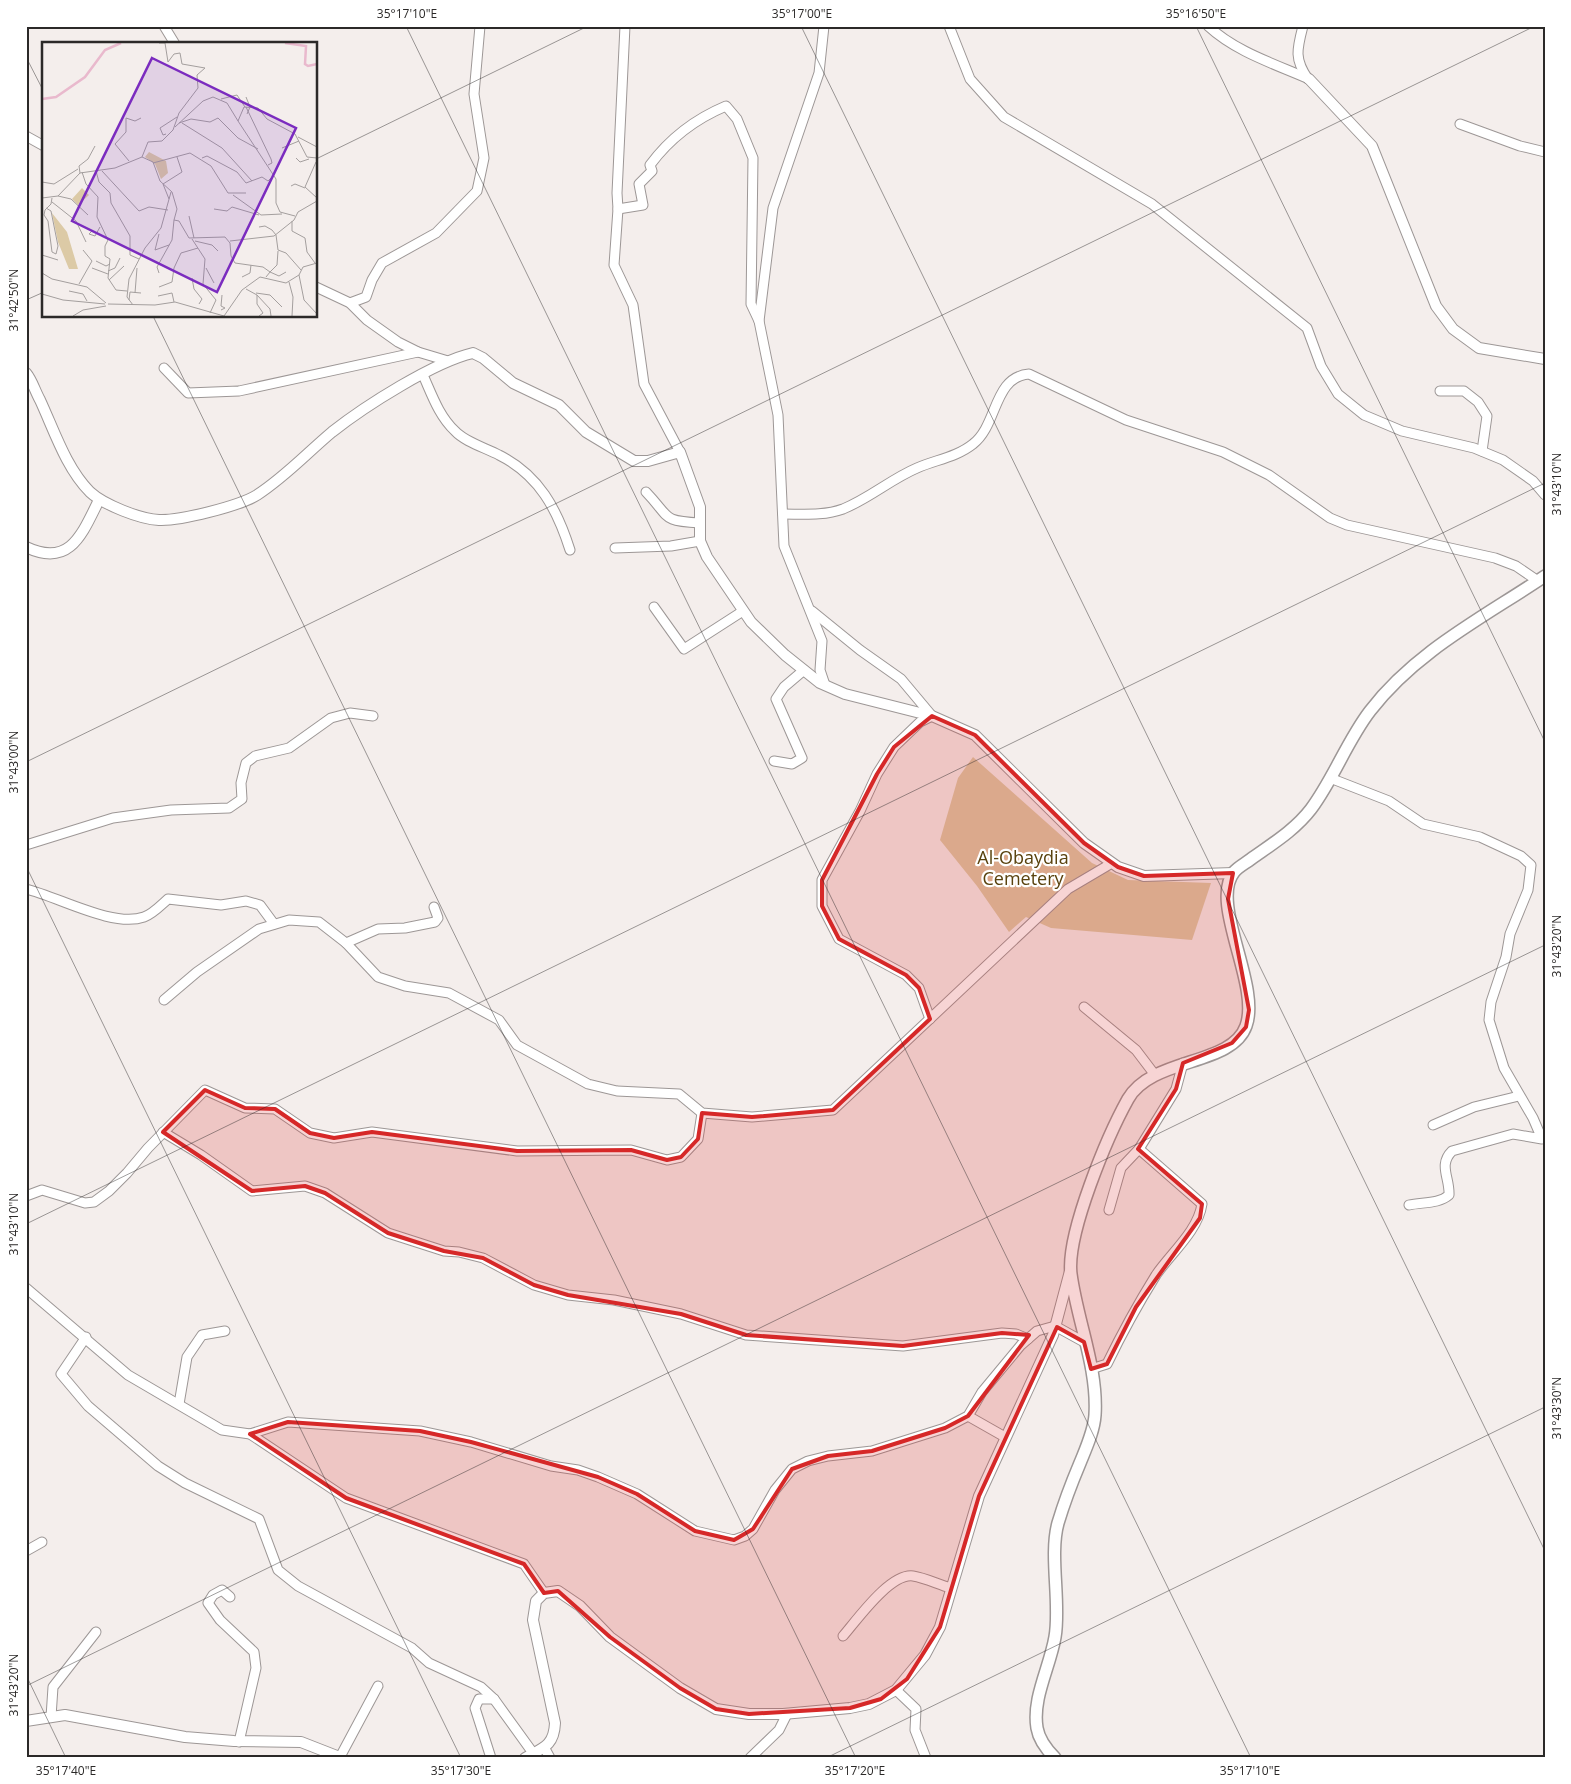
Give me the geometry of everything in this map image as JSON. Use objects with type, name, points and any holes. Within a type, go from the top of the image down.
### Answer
[{"type":"main road","points":[[1055,1758],[1046,1749],[1037,1732],[1036,1716],[1055,1635],[1057,1528],[1090,1437],[1095,1416],[1091,1369],[1070,1270],[1075,1235],[1097,1164],[1130,1095],[1144,1081],[1183,1064],[1214,1054],[1240,1036],[1246,1027],[1249,1010],[1247,984],[1231,926],[1228,900],[1228,885],[1234,873],[1292,829],[1311,808],[1369,713],[1395,682],[1433,650],[1541,578]]},
{"type":"street","points":[[164,26],[174,42]]},
{"type":"street","points":[[350,303],[366,297],[372,280],[382,263],[436,233],[477,191],[484,158],[474,94],[480,26]]},
{"type":"street","points":[[625,26],[614,265],[633,305],[644,384],[680,452],[700,507],[700,540],[707,558],[742,611],[785,655],[825,685],[845,694],[932,716],[975,735],[1084,843],[1130,873],[1144,876],[1234,873]]},
{"type":"street","points":[[759,321],[773,208],[819,73],[824,26]]},
{"type":"street","points":[[950,26],[970,79],[1004,117],[1152,204],[1307,328],[1321,366],[1338,394],[1364,415],[1402,431],[1482,451],[1503,460],[1533,481],[1545,494]]},
{"type":"street","points":[[1208,26],[1234,44],[1275,66],[1309,79]]},
{"type":"street","points":[[1303,26],[1297,49],[1298,62],[1309,79],[1372,146],[1436,306],[1453,328],[1479,348],[1545,359]]},
{"type":"street","points":[[618,209],[643,205],[639,184],[652,171],[650,164],[662,149],[682,131],[726,106],[737,119],[753,158],[751,304],[759,321],[778,415],[784,546],[822,641],[820,670],[825,685]]},
{"type":"street","points":[[1460,124],[1520,146],[1545,152]]},
{"type":"street","points":[[26,136],[42,145]]},
{"type":"street","points":[[318,288],[350,303],[367,320],[398,342],[418,352],[448,361]]},
{"type":"street","points":[[164,368],[188,393],[238,391],[418,352]]},
{"type":"street","points":[[26,373],[76,476],[99,500],[147,519],[162,520],[240,503],[256,496],[293,468],[333,432],[423,375],[448,361],[473,353],[483,358],[513,383],[559,405],[586,432],[634,461],[648,460],[680,452]]},
{"type":"street","points":[[783,514],[815,514],[843,509],[901,475],[961,452],[983,434],[1007,384],[1017,376],[1029,374],[1126,420],[1223,452],[1269,475],[1330,518],[1346,525],[1495,558],[1541,578]]},
{"type":"street","points":[[423,375],[439,412],[456,433],[505,458],[534,479],[558,515],[570,550]]},
{"type":"street","points":[[1440,391],[1464,391],[1478,402],[1487,416],[1482,451]]},
{"type":"street","points":[[646,492],[664,515],[675,522],[700,523]]},
{"type":"street","points":[[26,547],[42,554],[59,554],[68,549],[84,531],[99,500]]},
{"type":"street","points":[[615,548],[671,546],[700,540]]},
{"type":"street","points":[[654,607],[684,649],[742,611]]},
{"type":"street","points":[[810,610],[860,650],[901,679],[932,716]]},
{"type":"street","points":[[774,761],[792,764],[802,758],[776,699],[784,687],[804,670]]},
{"type":"street","points":[[26,845],[113,818],[171,810],[229,808],[242,799],[242,783],[246,763],[256,756],[290,748],[331,718],[350,713],[373,716]]},
{"type":"street","points":[[930,1018],[919,988],[899,971],[839,939],[822,906],[822,880],[877,774],[894,747],[920,722],[932,716]]},
{"type":"street","points":[[1330,778],[1389,802],[1423,824],[1480,837],[1521,856],[1531,866],[1528,890],[1510,934],[1506,957],[1491,1002],[1489,1020],[1504,1068],[1534,1118],[1542,1139],[1512,1134],[1452,1151],[1445,1157],[1444,1165],[1449,1184],[1449,1194],[1432,1202],[1409,1205]]},
{"type":"street","points":[[164,1000],[197,972],[258,929],[289,920],[319,922],[346,943],[378,976],[405,986],[449,993],[500,1020],[517,1045],[588,1084],[617,1091],[679,1094],[702,1113],[752,1117],[833,1110],[1068,888],[1112,863]]},
{"type":"street","points":[[26,889],[49,895],[110,918],[128,921],[146,917],[168,899],[220,905],[246,901],[260,905],[274,924]]},
{"type":"street","points":[[346,943],[378,929],[405,928],[435,922],[438,918],[434,907]]},
{"type":"street","points":[[1084,1007],[1136,1050],[1155,1075]]},
{"type":"street","points":[[1109,1210],[1121,1168],[1139,1149],[1176,1089],[1183,1064]]},
{"type":"street","points":[[26,1196],[42,1190],[85,1203],[94,1202],[127,1174],[163,1132],[205,1090],[245,1108],[275,1109],[310,1133],[334,1138],[372,1132],[516,1151],[630,1150],[667,1160],[681,1157],[698,1139],[702,1113]]},
{"type":"street","points":[[1433,1125],[1474,1107],[1520,1096]]},
{"type":"street","points":[[163,1132],[252,1190],[305,1186],[325,1193],[388,1233],[444,1252],[459,1252],[484,1258],[534,1285],[568,1295],[614,1300],[681,1314],[746,1335],[903,1346],[1002,1333],[1016,1334],[1028,1339]]},
{"type":"street","points":[[1091,1369],[1107,1364],[1136,1307],[1158,1272],[1200,1218],[1202,1204],[1139,1149]]},
{"type":"street","points":[[86,1337],[61,1374],[88,1406],[158,1466],[185,1483],[259,1519],[278,1570],[298,1586],[412,1648],[429,1663],[481,1687],[494,1699],[529,1756],[549,1744],[554,1734],[555,1723],[533,1620],[536,1601],[544,1593],[558,1591],[580,1606],[610,1637],[680,1688],[716,1709],[750,1714],[787,1714],[850,1708],[869,1704],[896,1690],[925,1655],[940,1627],[978,1496],[1056,1326],[1070,1270]]},
{"type":"street","points":[[26,1288],[86,1337],[128,1375],[222,1430],[250,1434],[346,1498],[524,1564],[544,1593]]},
{"type":"street","points":[[250,1434],[288,1422],[420,1431],[471,1442],[551,1466],[578,1470],[598,1477],[637,1494],[695,1531],[734,1540],[745,1536],[752,1529],[775,1490],[792,1469],[808,1461],[828,1456],[872,1451],[945,1428],[968,1416],[982,1392],[1037,1331],[1056,1326],[1084,1342]]},
{"type":"street","points":[[179,1404],[187,1356],[202,1336],[225,1331]]},
{"type":"street","points":[[968,1416],[1005,1437]]},
{"type":"street","points":[[26,1551],[42,1542]]},
{"type":"street","points":[[843,1636],[871,1603],[892,1583],[912,1576],[951,1588]]},
{"type":"street","points":[[230,1596],[222,1590],[213,1595],[208,1603],[220,1620],[254,1652],[256,1668],[239,1742]]},
{"type":"street","points":[[51,1717],[53,1688],[96,1632]]},
{"type":"street","points":[[26,1721],[65,1715],[185,1737],[239,1742],[301,1742],[341,1757],[378,1686]]},
{"type":"street","points":[[896,1690],[916,1709],[915,1730],[926,1758]]},
{"type":"street","points":[[491,1758],[475,1708],[480,1699],[494,1699]]},
{"type":"street","points":[[750,1758],[779,1730],[787,1714]]},
{"type":"street","points":[[544,1747],[550,1758]]},
{"type":"highlighted area","points":[[932,716],[975,735],[1084,843],[1118,867],[1144,876],[1233,873],[1228,899],[1249,1010],[1246,1027],[1232,1043],[1183,1063],[1176,1089],[1138,1149],[1202,1204],[1200,1218],[1136,1307],[1107,1364],[1091,1369],[1084,1342],[1057,1327],[979,1496],[940,1627],[907,1679],[881,1699],[850,1708],[749,1714],[716,1709],[680,1688],[610,1637],[558,1591],[544,1593],[524,1564],[346,1498],[250,1434],[288,1422],[420,1431],[471,1442],[598,1477],[637,1494],[695,1531],[734,1540],[753,1529],[792,1469],[828,1456],[872,1451],[945,1428],[968,1416],[1029,1335],[1002,1333],[903,1346],[746,1335],[681,1314],[568,1295],[534,1285],[483,1258],[444,1251],[388,1233],[325,1193],[305,1186],[252,1191],[163,1132],[205,1090],[245,1108],[275,1109],[310,1133],[334,1138],[372,1132],[517,1151],[631,1150],[667,1160],[681,1157],[698,1139],[702,1113],[752,1117],[833,1110],[930,1019],[919,988],[906,975],[839,939],[822,906],[822,880],[877,774],[894,747]]},
{"type":"green space","name":"Al-Obaydia Cemetery","points":[[973,757],[1092,863],[1128,880],[1211,883],[1192,940],[1051,928],[1026,917],[1009,932],[977,886],[940,840],[958,778]]}]
